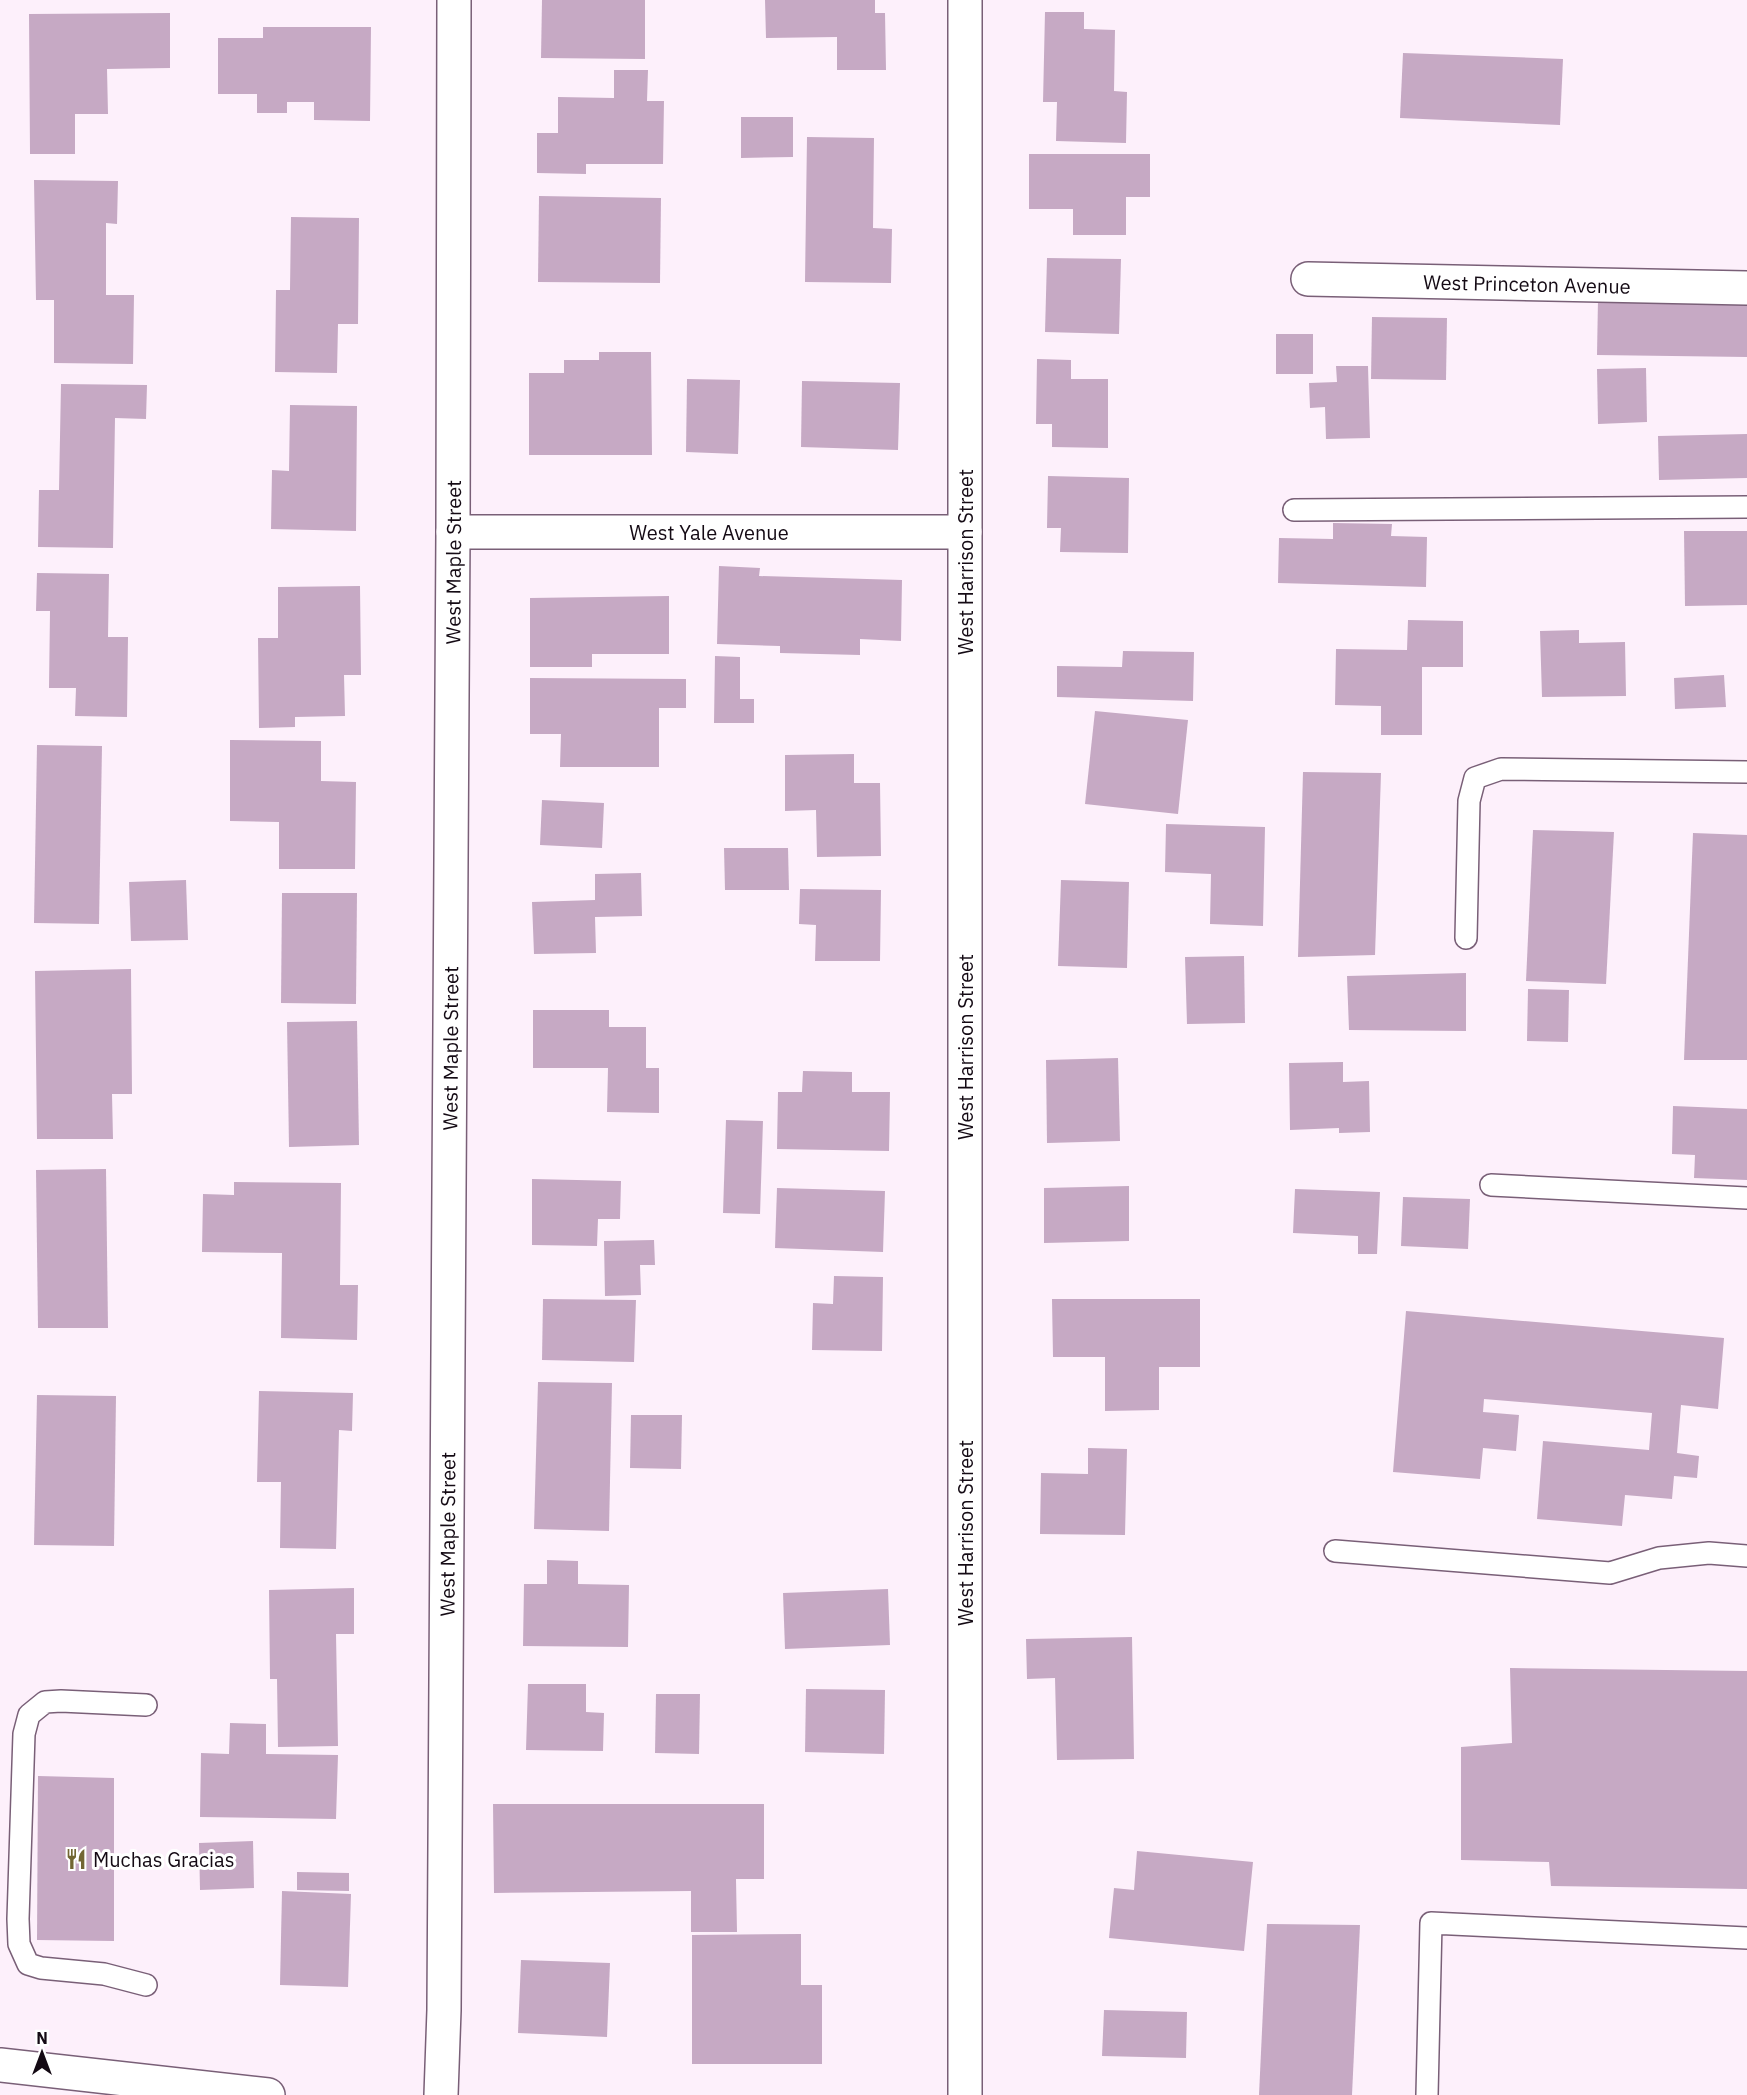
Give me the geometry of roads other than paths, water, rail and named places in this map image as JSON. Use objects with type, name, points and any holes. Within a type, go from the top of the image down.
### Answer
[{"type":"street","name":"West Maple Street","points":[[441,2095],[444,1998],[454,0]]},
{"type":"street","name":"West Harrison Street","points":[[965,0],[965,2095]]},
{"type":"street","name":"West Princeton Avenue","points":[[1308,279],[1747,288]]},
{"type":"street","name":"West Yale Avenue","points":[[453,532],[965,532]]},
{"type":"street","points":[[0,2065],[268,2095]]},
{"type":"lane","points":[[1294,510],[1747,507]]},
{"type":"lane","points":[[1466,938],[1469,801],[1475,778],[1501,770],[1747,772]]},
{"type":"lane","points":[[1491,1185],[1747,1198]]},
{"type":"lane","points":[[1335,1551],[1610,1573],[1659,1558],[1709,1553],[1747,1556]]},
{"type":"lane","points":[[146,1705],[45,1702],[29,1715],[24,1734],[18,1919],[19,1944],[28,1964],[41,1968],[104,1974],[146,1985]]},
{"type":"lane","points":[[1427,2095],[1431,1923],[1747,1938]]},
{"type":"place","name":"Muchas Gracias","points":[[76,1859]]}]
